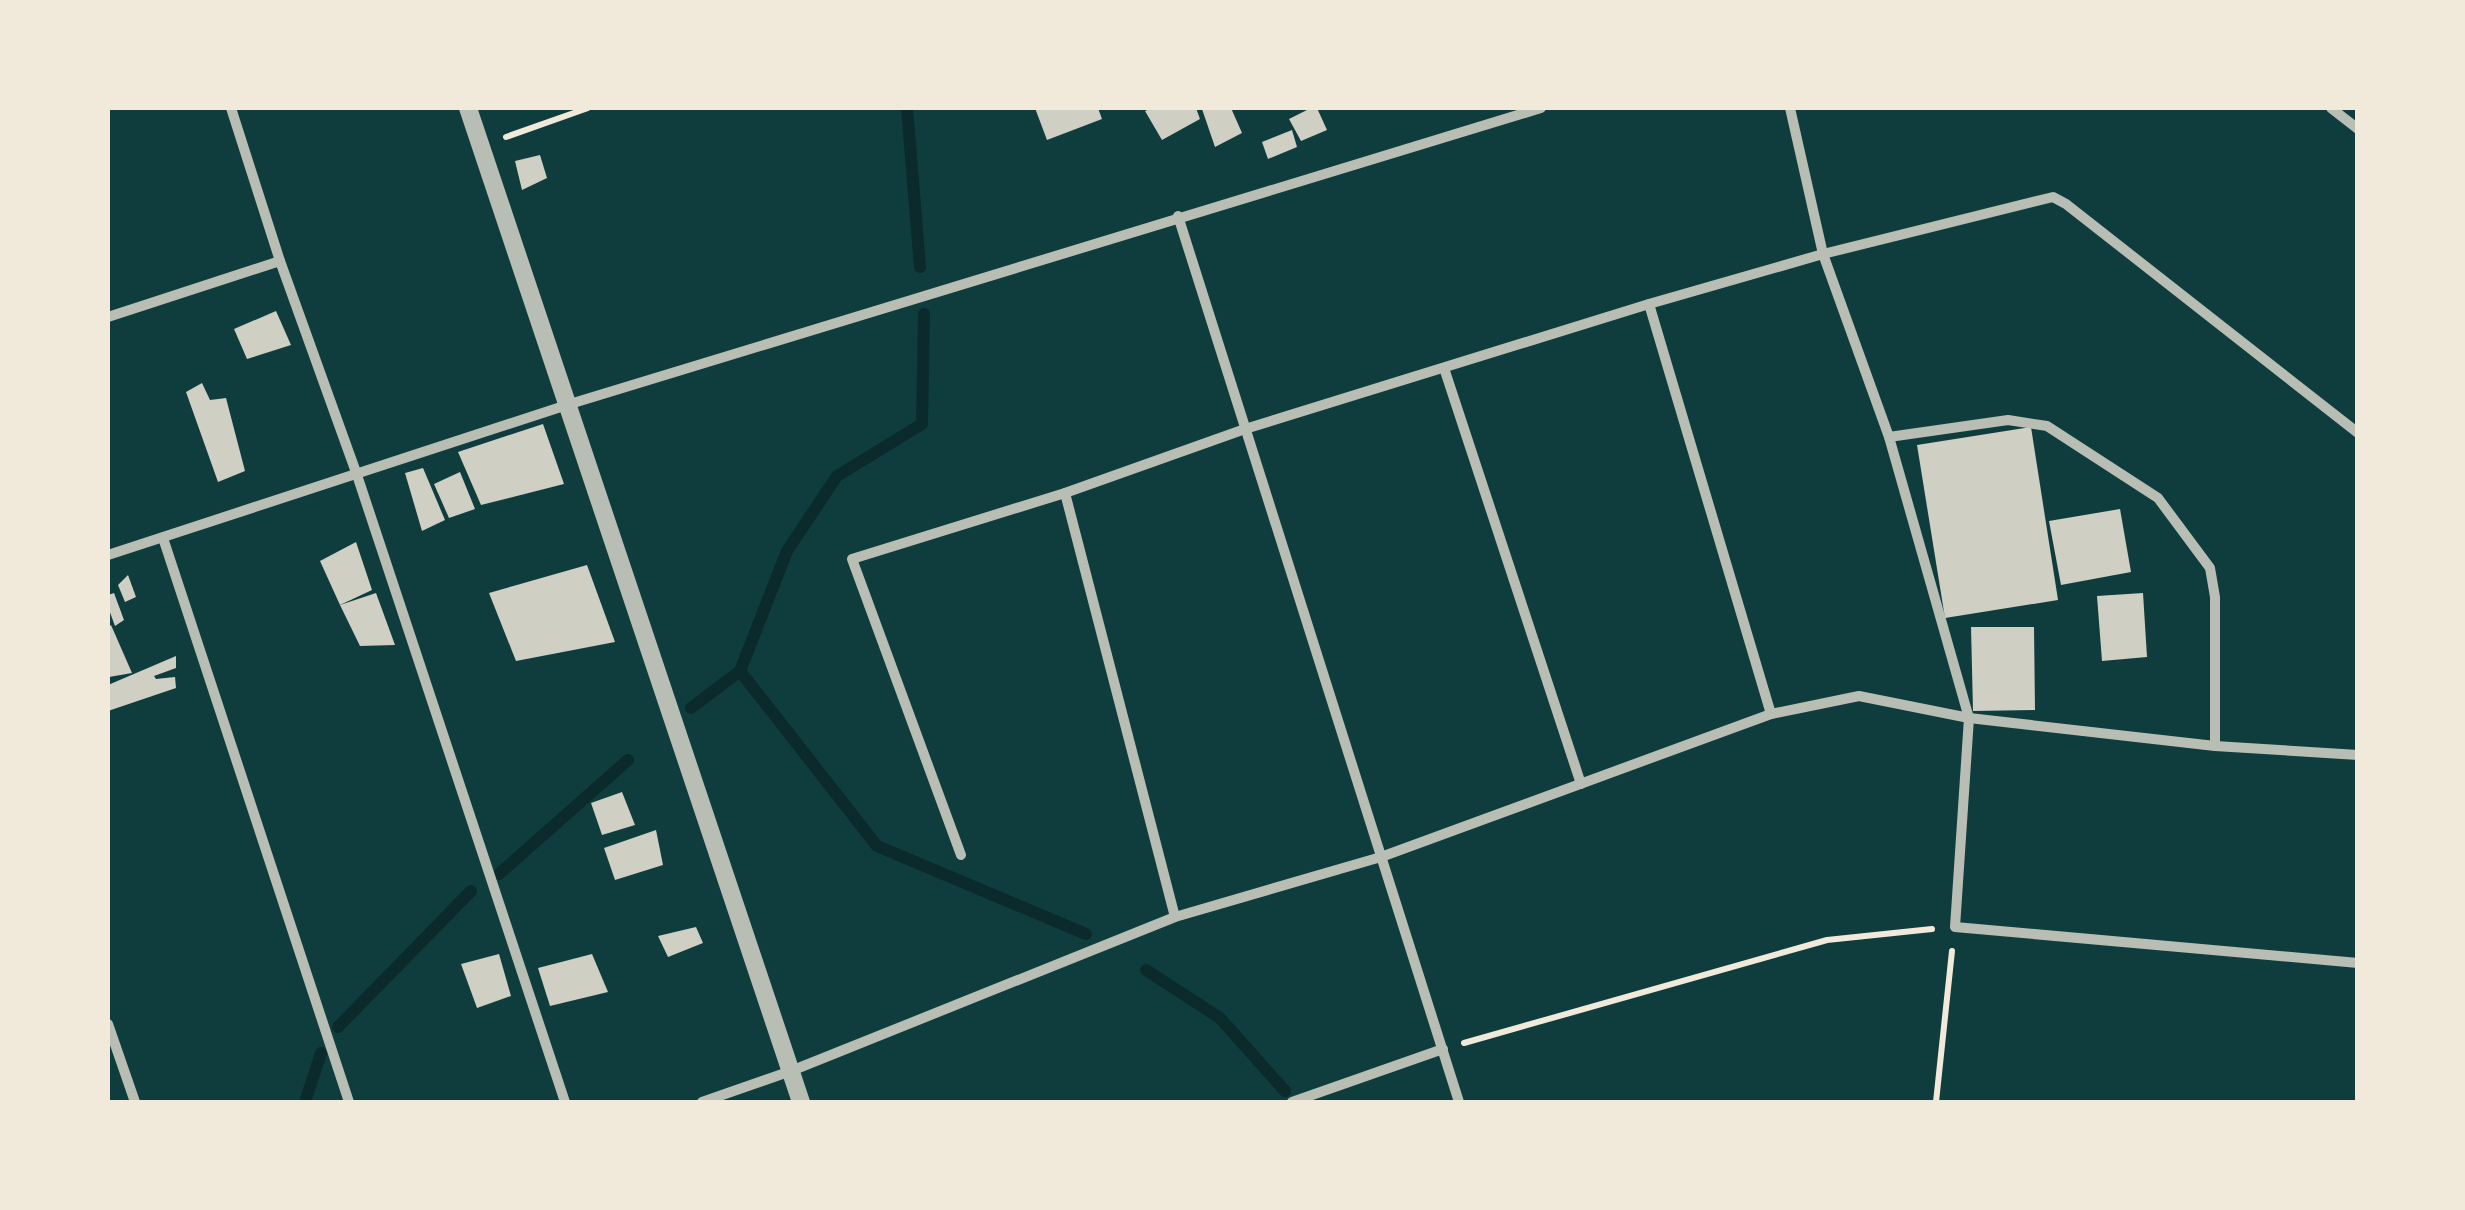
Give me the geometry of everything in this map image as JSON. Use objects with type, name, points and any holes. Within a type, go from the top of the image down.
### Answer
[{"type":"street","points":[[231,108],[565,1102]]},
{"type":"street","points":[[468,108],[801,1102]]},
{"type":"street","points":[[108,556],[570,404],[1541,108]]},
{"type":"street","points":[[1790,108],[1822,254],[1889,438],[1970,718],[1955,926],[2358,963]]},
{"type":"street","points":[[2331,108],[2358,129]]},
{"type":"street","points":[[961,856],[852,559],[1065,493],[1246,429],[1649,304],[1822,254],[2043,198],[2059,199],[2358,433]]},
{"type":"street","points":[[1178,216],[1459,1102]]},
{"type":"street","points":[[108,316],[280,261]]},
{"type":"street","points":[[1649,304],[1771,714]]},
{"type":"street","points":[[1444,368],[1581,784]]},
{"type":"street","points":[[1889,438],[2008,420],[2048,426],[2158,498],[2210,568],[2215,598],[2215,746]]},
{"type":"street","points":[[1065,493],[1175,917]]},
{"type":"street","points":[[164,538],[348,1102]]},
{"type":"street","points":[[702,1102],[791,1071],[1175,917],[1381,857],[1771,714],[1860,696],[1970,718],[2215,746],[2358,755]]},
{"type":"street","points":[[108,1024],[135,1102]]},
{"type":"street","points":[[1292,1102],[1444,1049]]},
{"type":"path","points":[[482,148],[526,128],[588,108]]},
{"type":"path","points":[[1444,1049],[1826,940],[1955,926],[1936,1102]]},
{"type":"building","points":[[1035,108],[1098,108],[1102,119],[1047,140]]},
{"type":"building","points":[[1196,108],[1200,119],[1162,140],[1145,111]]},
{"type":"building","points":[[1231,108],[1242,133],[1215,147],[1202,109]]},
{"type":"building","points":[[1317,108],[1327,130],[1301,141],[1289,119]]},
{"type":"building","points":[[1292,130],[1297,147],[1268,159],[1262,142]]},
{"type":"building","points":[[540,155],[547,178],[522,190],[515,161]]},
{"type":"building","points":[[276,311],[291,345],[247,359],[234,329]]},
{"type":"building","points":[[202,383],[210,400],[226,398],[245,471],[218,482],[186,392]]},
{"type":"building","points":[[543,424],[564,484],[481,505],[458,452]]},
{"type":"building","points":[[2031,427],[2058,600],[1945,618],[1917,445]]},
{"type":"building","points":[[423,468],[445,520],[422,531],[405,473]]},
{"type":"building","points":[[460,472],[475,509],[449,518],[434,484]]},
{"type":"building","points":[[2120,509],[2131,572],[2061,585],[2049,521]]},
{"type":"building","points":[[356,542],[372,590],[340,605],[320,561]]},
{"type":"building","points":[[587,565],[615,642],[516,661],[489,593]]},
{"type":"building","points":[[128,575],[136,597],[125,602],[118,585]]},
{"type":"building","points":[[114,593],[124,620],[115,626],[108,607],[108,595]]},
{"type":"building","points":[[376,593],[395,645],[360,646],[340,605]]},
{"type":"building","points":[[2143,593],[2147,657],[2102,661],[2097,596]]},
{"type":"building","points":[[111,625],[132,673],[109,677]]},
{"type":"building","points":[[1971,627],[2034,627],[2035,710],[1973,711]]},
{"type":"building","points":[[176,656],[176,668],[154,676],[175,677],[176,688],[108,711],[108,685]]},
{"type":"building","points":[[622,792],[635,825],[602,835],[591,803]]},
{"type":"building","points":[[656,830],[663,865],[615,880],[604,848]]},
{"type":"building","points":[[696,927],[703,943],[668,957],[658,936]]},
{"type":"building","points":[[499,954],[511,996],[477,1008],[461,964]]},
{"type":"building","points":[[592,954],[608,992],[550,1006],[538,968]]},
{"type":"waterway","points":[[907,108],[920,267]]},
{"type":"waterway","points":[[691,708],[740,671],[787,551],[837,476],[922,424],[924,314]]},
{"type":"waterway","points":[[740,671],[877,846],[1086,934]]},
{"type":"waterway","points":[[499,874],[628,760]]},
{"type":"waterway","points":[[338,1027],[471,891]]},
{"type":"waterway","points":[[1146,970],[1220,1018],[1285,1091]]},
{"type":"waterway","points":[[305,1102],[321,1053]]}]
